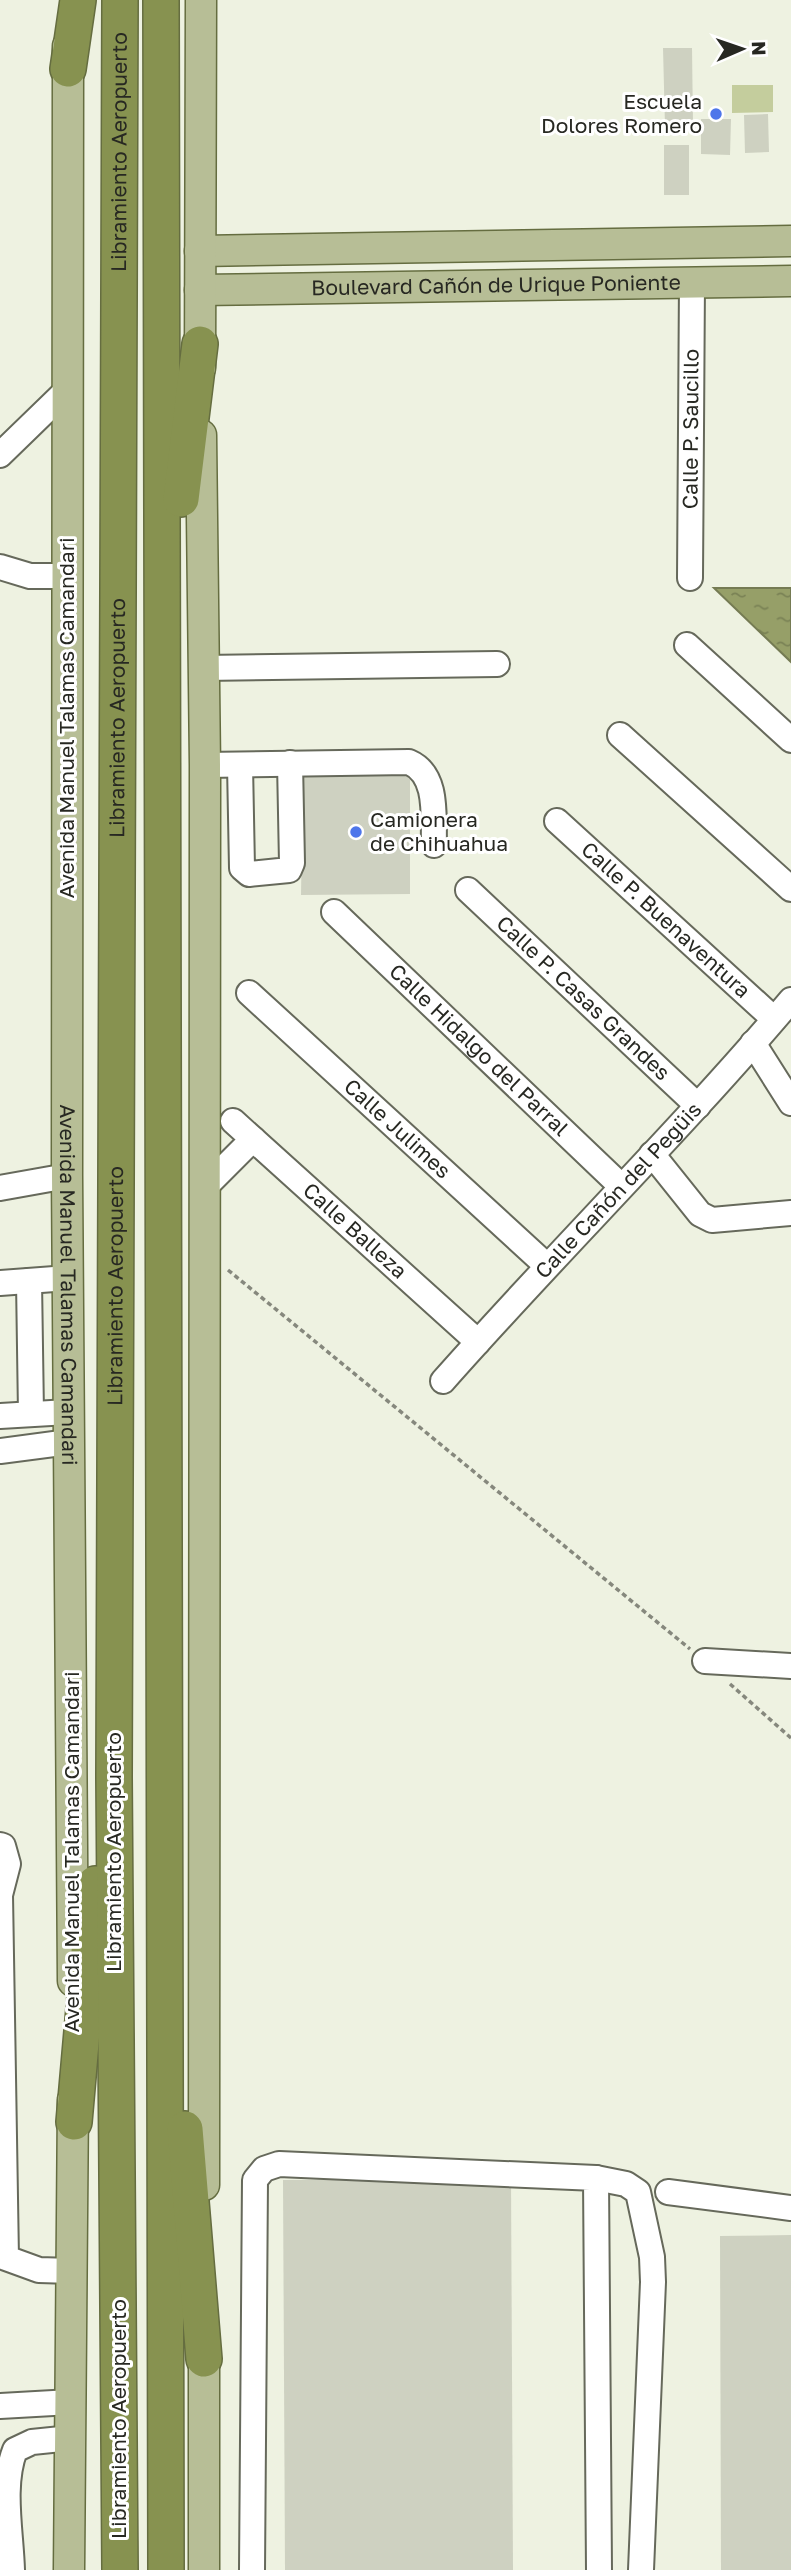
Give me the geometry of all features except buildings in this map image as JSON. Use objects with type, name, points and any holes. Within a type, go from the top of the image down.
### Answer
[{"type":"highway","points":[[68,69],[78,0]]},
{"type":"highway","name":"Libramiento Aeropuerto","points":[[120,0],[114,1777],[120,2570]]},
{"type":"highway","name":"Libramiento Aeropuerto","points":[[161,0],[166,2570]]},
{"type":"highway","points":[[163,652],[200,344]]},
{"type":"highway","points":[[74,2122],[94,1890],[114,1777]]},
{"type":"highway","points":[[164,1929],[178,2038],[204,2359]]},
{"type":"main road","name":"Avenida Manuel Talamas Camandari","points":[[68,0],[67,1176],[74,2122],[69,2570]]},
{"type":"main road","points":[[201,0],[200,344],[205,765],[204,2570]]},
{"type":"main road","name":"Boulevard Cañón de Urique Poniente","points":[[200,251],[791,241]]},
{"type":"main road","points":[[663,242],[678,281]]},
{"type":"main road","points":[[454,286],[455,246]]},
{"type":"main road","name":"Boulevard Cañón de Urique Poniente","points":[[200,290],[791,281]]},
{"type":"street","name":"Calle P. Saucillo","points":[[678,281],[690,578]]},
{"type":"street","points":[[0,455],[68,389]]},
{"type":"street","points":[[0,567],[30,576],[67,576]]},
{"type":"street","points":[[687,645],[791,740]]},
{"type":"street","points":[[204,668],[497,663]]},
{"type":"street","points":[[620,735],[791,889]]},
{"type":"street","points":[[205,765],[400,761],[420,767],[431,790],[434,845]]},
{"type":"street","points":[[240,765],[242,868],[248,874],[267,874],[289,870],[292,863],[290,763]]},
{"type":"street","name":"Calle P. Buenaventura","points":[[557,821],[774,1019]]},
{"type":"street","name":"Calle P. Casas Grandes","points":[[468,890],[698,1106]]},
{"type":"street","name":"Calle Hidalgo del Parral","points":[[334,912],[621,1186]]},
{"type":"street","name":"Calle Julimes","points":[[249,993],[547,1265]]},
{"type":"street","name":"Calle Cañón del Pegüis","points":[[443,1381],[547,1265],[698,1106],[791,1000]]},
{"type":"street","points":[[753,1043],[791,1102]]},
{"type":"street","name":"Calle Balleza","points":[[233,1121],[478,1342]]},
{"type":"street","points":[[204,1188],[253,1139]]},
{"type":"street","points":[[652,1154],[700,1214],[712,1220],[791,1213]]},
{"type":"street","points":[[0,1188],[67,1176]]},
{"type":"street","points":[[0,1283],[68,1278]]},
{"type":"street","points":[[29,1281],[32,1414]]},
{"type":"street","points":[[0,1416],[68,1412]]},
{"type":"street","points":[[0,1451],[69,1442]]},
{"type":"street","points":[[705,1661],[791,1666]]},
{"type":"street","points":[[0,1844],[8,1864],[0,1895],[6,2258],[39,2270],[72,2271]]},
{"type":"street","points":[[252,2570],[255,2180],[264,2169],[279,2165],[596,2178],[626,2184],[638,2192],[652,2257],[641,2570]]},
{"type":"street","points":[[596,2178],[599,2570]]},
{"type":"street","points":[[668,2192],[791,2208]]},
{"type":"street","points":[[0,2406],[71,2402]]},
{"type":"street","points":[[12,2570],[8,2484],[9,2465],[15,2450],[32,2442],[71,2438]]},
{"type":"path","points":[[204,1250],[705,1661],[791,1738]]},
{"type":"shaded area","points":[[732,85],[773,85],[773,112],[732,113]]},
{"type":"water","points":[[714,588],[791,588],[791,662]]},
{"type":"place","name":"Escuela Dolores Romero","points":[[716,114]]},
{"type":"place","name":"Camionera de Chihuahua","points":[[356,832]]}]
